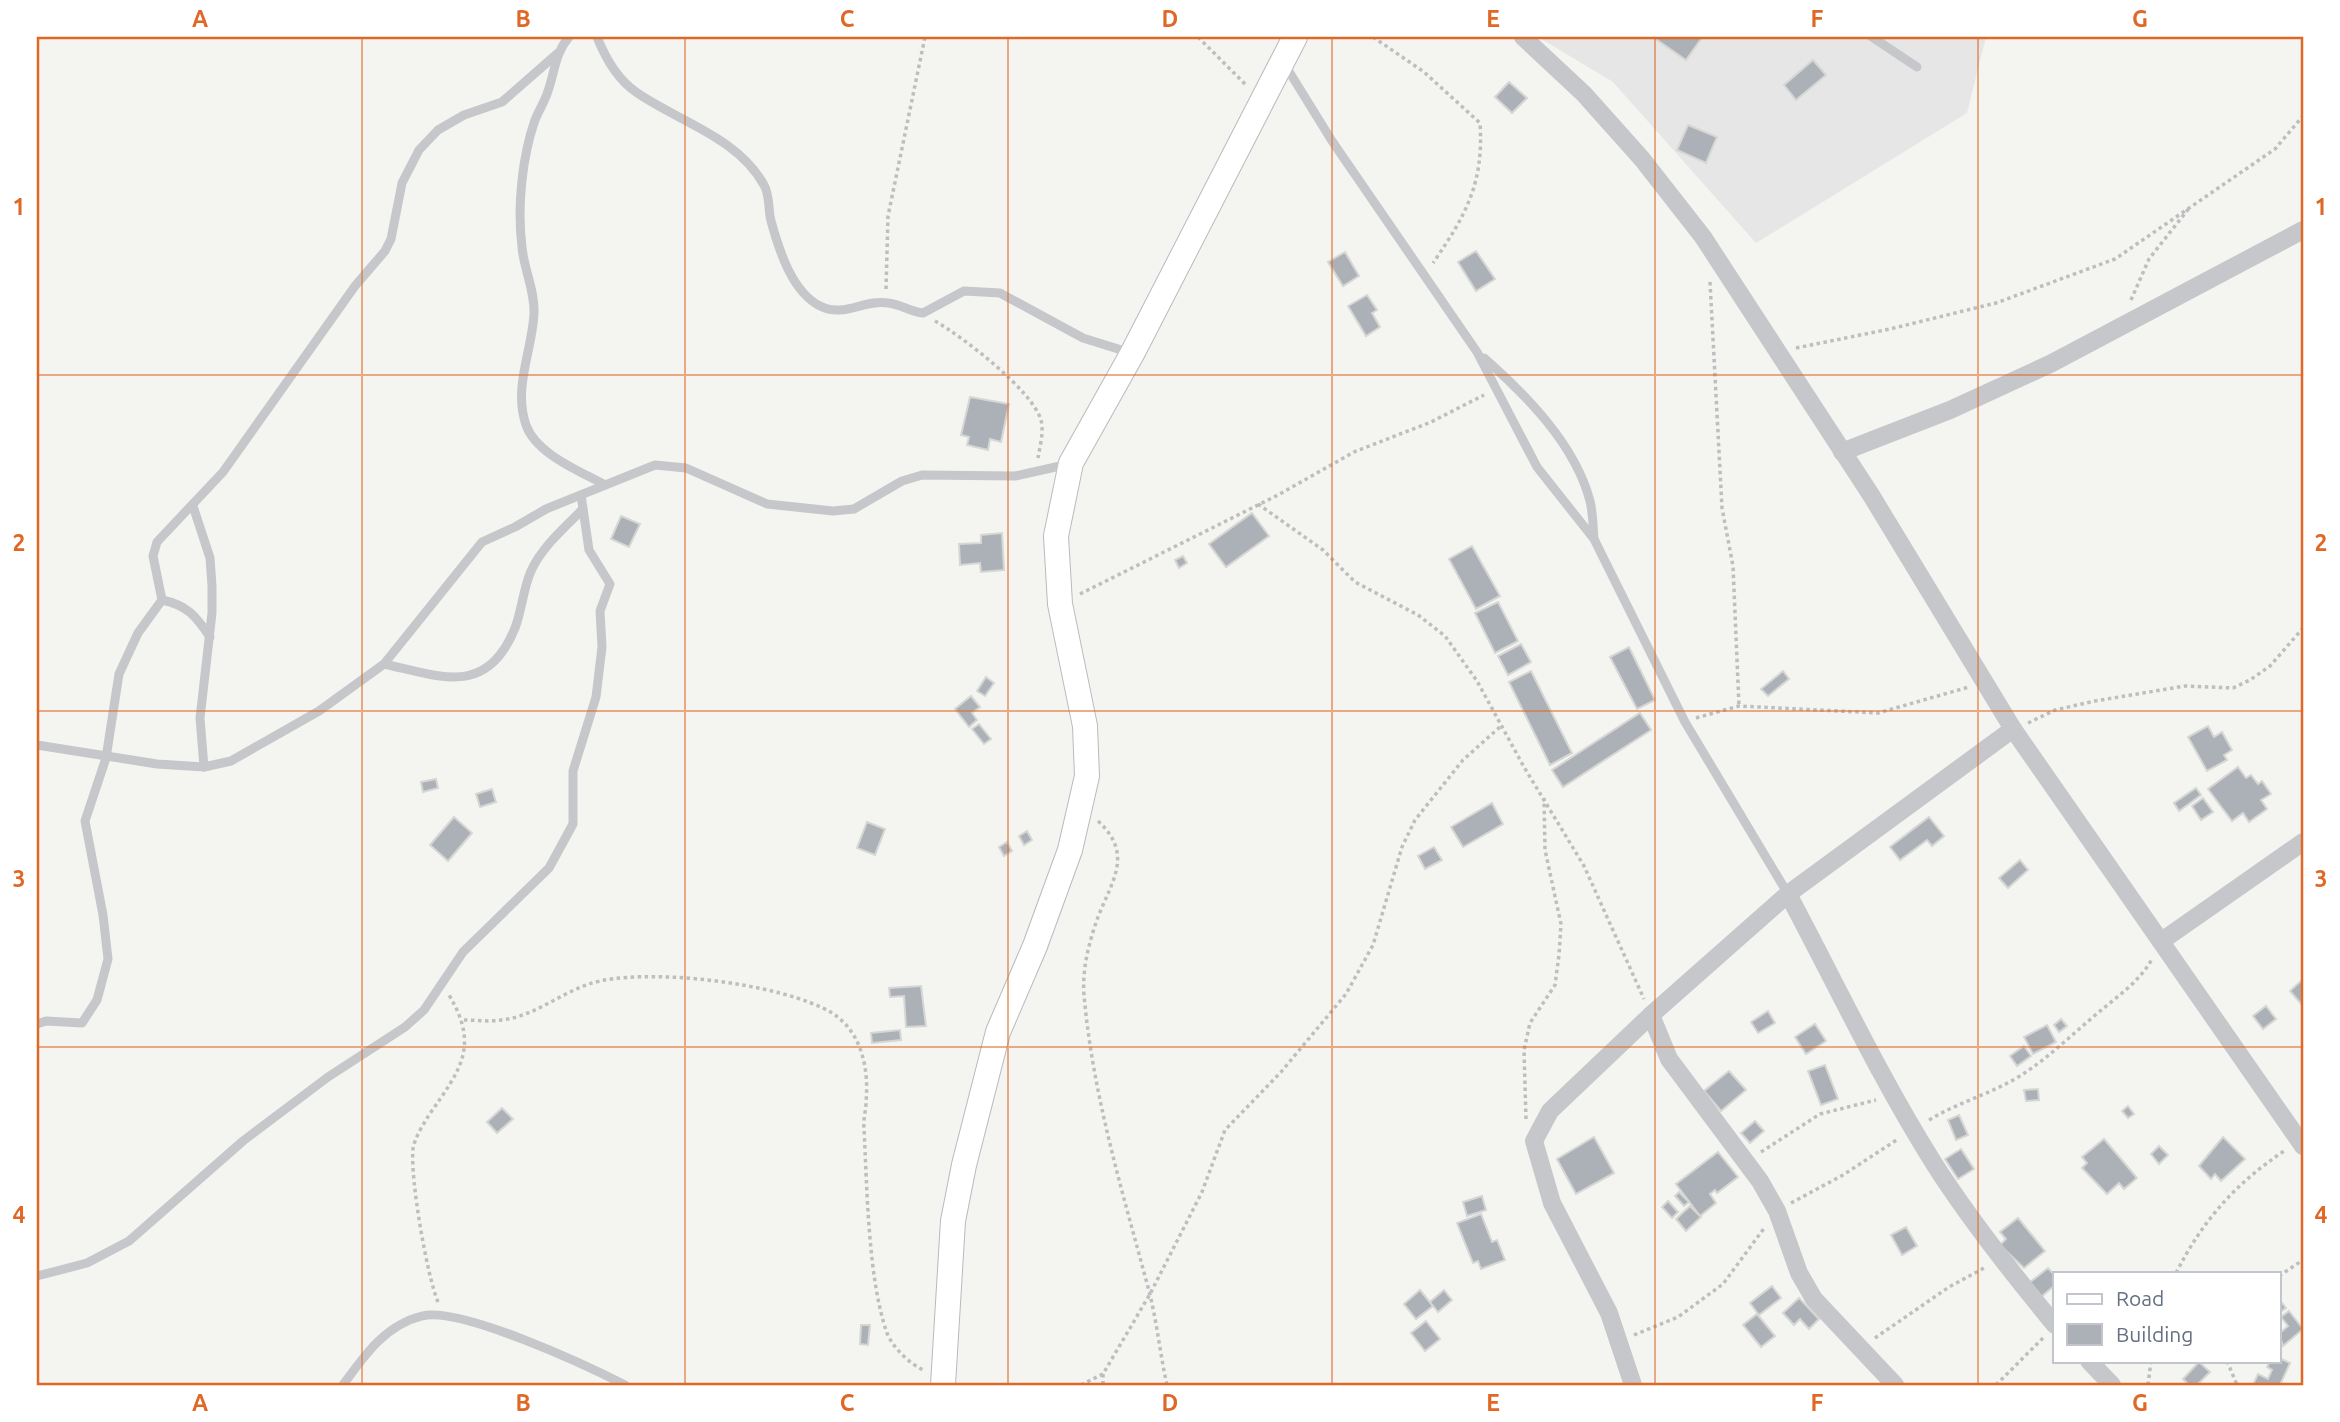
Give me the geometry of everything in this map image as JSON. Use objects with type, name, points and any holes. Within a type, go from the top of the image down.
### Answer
[{"type":"main road","points":[[943,1379],[953,1222],[964,1165],[998,1032],[1035,946],[1070,850],[1087,776],[1085,726],[1059,604],[1056,536],[1070,463],[1132,354],[1295,37]]},
{"type":"street","points":[[1523,37],[1584,94],[1642,159],[1703,237],[1842,452],[2013,729],[2163,940],[2301,1144]]},
{"type":"street","points":[[1842,452],[1950,410],[2120,328],[2299,229]]},
{"type":"street","points":[[1633,1385],[1609,1313],[1552,1203],[1534,1141],[1540,1125],[1550,1111],[1651,1015],[1788,894],[2013,729]]},
{"type":"street","points":[[2163,940],[2303,842]]},
{"type":"street","points":[[1788,894],[1934,1164],[2051,1329]]},
{"type":"street","points":[[1651,1015],[1669,1059],[1746,1163],[1777,1211],[1799,1273],[1814,1299],[1895,1385]]},
{"type":"street","points":[[2090,1362],[2112,1385]]},
{"type":"lane","points":[[37,1024],[46,1021],[82,1023],[89,1016],[105,978],[108,960],[103,915],[85,821],[106,758],[119,674],[138,633],[162,600],[153,556],[157,541],[223,472],[317,344],[355,286],[386,251],[391,239],[402,183],[419,150],[438,130],[464,115],[502,102],[558,54],[569,37]]},
{"type":"lane","points":[[597,37],[606,60],[635,92],[719,140],[745,162],[764,185],[771,220],[794,280],[805,296],[821,307],[840,311],[887,303],[923,313],[964,291],[1000,293],[1083,338],[1132,354]]},
{"type":"lane","points":[[1872,37],[1917,67]]},
{"type":"lane","points":[[558,54],[549,89],[535,121],[525,165],[520,219],[522,249],[534,290],[534,314],[521,404],[526,428],[542,447],[605,485]]},
{"type":"lane","points":[[1282,60],[1423,276],[1477,352],[1537,467],[1594,539],[1685,722],[1788,894]]},
{"type":"lane","points":[[1477,352],[1522,391],[1573,461],[1591,504],[1594,539]]},
{"type":"lane","points":[[37,745],[106,758],[204,767],[231,761],[319,711],[384,664],[482,542],[546,509],[655,465],[686,468],[767,504],[833,511],[854,509],[902,481],[922,475],[979,478],[1037,471],[1070,463]]},
{"type":"lane","points":[[37,1276],[87,1263],[129,1241],[243,1141],[328,1077],[405,1027],[424,1010],[463,952],[549,868],[573,824],[573,771],[596,697],[603,647],[600,611],[610,584],[589,550],[581,495]]},
{"type":"lane","points":[[193,506],[210,558],[210,637],[200,718],[204,767]]},
{"type":"lane","points":[[384,664],[439,678],[476,673],[491,665],[505,649],[516,626],[531,570],[547,546],[583,509]]},
{"type":"lane","points":[[162,600],[184,606],[194,614],[210,637]]},
{"type":"lane","points":[[343,1385],[380,1337],[426,1315],[496,1329],[578,1362],[625,1385]]},
{"type":"path","points":[[887,303],[884,259],[888,216],[925,37]]},
{"type":"path","points":[[1198,37],[1261,100]]},
{"type":"path","points":[[1373,37],[1424,72],[1480,123],[1482,152],[1474,197],[1454,233],[1423,276]]},
{"type":"path","points":[[1777,351],[1925,321],[1996,303],[2115,259],[2275,149],[2303,116]]},
{"type":"path","points":[[2120,328],[2149,259],[2193,203]]},
{"type":"path","points":[[1709,275],[1722,508],[1733,566],[1739,706]]},
{"type":"path","points":[[923,313],[971,344],[1037,412],[1042,430],[1037,471]]},
{"type":"path","points":[[1059,604],[1258,504],[1354,452],[1431,422],[1498,388]]},
{"type":"path","points":[[1258,504],[1322,550],[1355,582],[1418,615],[1445,636],[1477,681],[1584,866],[1651,1015]]},
{"type":"path","points":[[2013,729],[2055,710],[2095,701],[2186,686],[2233,688],[2270,666],[2303,628]]},
{"type":"path","points":[[1685,722],[1739,706],[1878,713],[1985,683]]},
{"type":"path","points":[[1103,1385],[1103,1374],[1150,1294],[1202,1192],[1225,1130],[1281,1072],[1346,995],[1373,945],[1402,847],[1415,820],[1463,760],[1501,726]]},
{"type":"path","points":[[1534,1141],[1524,1113],[1524,1049],[1530,1023],[1555,985],[1561,923],[1545,850],[1544,796]]},
{"type":"path","points":[[1082,806],[1107,831],[1118,853],[1113,884],[1087,951],[1083,981],[1099,1106],[1150,1294],[1167,1385]]},
{"type":"path","points":[[1619,1342],[1678,1317],[1723,1284],[1777,1211],[1843,1175],[1952,1106],[1992,1092],[2062,1047],[2077,1030],[2135,981],[2148,967],[2163,940]]},
{"type":"path","points":[[464,1020],[502,1020],[533,1011],[588,984],[623,976],[654,975],[774,992],[831,1013],[852,1031],[861,1050],[867,1079],[863,1124],[870,1223],[888,1335],[906,1358],[921,1370],[943,1379]]},
{"type":"path","points":[[442,981],[464,1020],[465,1046],[458,1073],[421,1129],[414,1149],[415,1198],[434,1293],[445,1317]]},
{"type":"path","points":[[1746,1163],[1790,1131],[1820,1114],[1832,1113],[1870,1100],[1899,1103]]},
{"type":"path","points":[[2177,1272],[2195,1236],[2218,1206],[2250,1177],[2301,1144]]},
{"type":"path","points":[[2280,1275],[2303,1260]]},
{"type":"path","points":[[1862,1348],[1983,1267],[2006,1265]]},
{"type":"path","points":[[1996,1385],[2051,1329]]},
{"type":"path","points":[[2148,1385],[2151,1362]]},
{"type":"path","points":[[2227,1362],[2237,1385]]},
{"type":"path","points":[[1081,1385],[1103,1374]]},
{"type":"shaded area","points":[[1538,37],[1986,37],[1967,113],[1756,243],[1613,82]]},
{"type":"building","points":[[1653,37],[1698,37],[1701,39],[1686,60]]},
{"type":"building","points":[[1813,60],[1826,75],[1796,100],[1784,85]]},
{"type":"building","points":[[1509,82],[1527,98],[1512,113],[1495,97]]},
{"type":"building","points":[[1688,125],[1717,137],[1706,163],[1677,150]]},
{"type":"building","points":[[1476,251],[1495,279],[1476,291],[1458,262]]},
{"type":"building","points":[[1345,252],[1359,276],[1343,286],[1328,262]]},
{"type":"building","points":[[1367,295],[1377,310],[1372,313],[1380,327],[1366,336],[1348,306]]},
{"type":"building","points":[[970,397],[1009,404],[1001,442],[990,439],[988,450],[967,445],[969,437],[961,435]]},
{"type":"building","points":[[1252,513],[1269,536],[1226,567],[1209,544]]},
{"type":"building","points":[[621,516],[640,524],[629,547],[611,539]]},
{"type":"building","points":[[1002,533],[1004,570],[981,572],[980,563],[960,565],[959,544],[981,543],[981,535]]},
{"type":"building","points":[[1472,546],[1500,596],[1476,609],[1449,559]]},
{"type":"building","points":[[1183,556],[1187,563],[1179,568],[1175,560]]},
{"type":"building","points":[[1498,602],[1518,641],[1495,653],[1475,613]]},
{"type":"building","points":[[1521,644],[1531,662],[1508,675],[1498,656]]},
{"type":"building","points":[[1629,647],[1655,700],[1637,709],[1610,657]]},
{"type":"building","points":[[1531,671],[1572,753],[1550,765],[1509,682]]},
{"type":"building","points":[[1783,671],[1789,679],[1768,696],[1761,689]]},
{"type":"building","points":[[986,677],[994,683],[985,696],[977,691]]},
{"type":"building","points":[[971,696],[980,707],[972,713],[977,720],[969,727],[955,709]]},
{"type":"building","points":[[1640,713],[1651,730],[1563,787],[1552,770]]},
{"type":"building","points":[[979,724],[991,739],[984,744],[972,729]]},
{"type":"building","points":[[2208,726],[2214,737],[2222,732],[2232,750],[2224,755],[2227,760],[2207,771],[2188,737]]},
{"type":"building","points":[[2238,767],[2246,778],[2251,775],[2258,784],[2262,781],[2271,794],[2261,800],[2267,809],[2249,822],[2243,813],[2232,821],[2208,789]]},
{"type":"building","points":[[436,779],[438,788],[423,792],[421,782]]},
{"type":"building","points":[[2196,788],[2201,795],[2179,811],[2174,803]]},
{"type":"building","points":[[492,789],[496,802],[480,807],[476,794]]},
{"type":"building","points":[[2203,798],[2213,812],[2201,820],[2192,806]]},
{"type":"building","points":[[1492,803],[1503,824],[1463,847],[1451,827]]},
{"type":"building","points":[[454,817],[472,833],[448,861],[430,845]]},
{"type":"building","points":[[1929,817],[1944,836],[1932,846],[1927,840],[1900,860],[1890,847]]},
{"type":"building","points":[[867,822],[885,829],[875,855],[857,848]]},
{"type":"building","points":[[1027,831],[1032,840],[1024,845],[1019,836]]},
{"type":"building","points":[[1007,842],[1012,851],[1004,856],[999,847]]},
{"type":"building","points":[[1434,847],[1442,860],[1425,869],[1418,856]]},
{"type":"building","points":[[2020,860],[2028,870],[2008,888],[1999,878]]},
{"type":"building","points":[[2303,979],[2303,1006],[2290,991]]},
{"type":"building","points":[[921,986],[926,1026],[906,1027],[904,996],[890,997],[889,988]]},
{"type":"building","points":[[2266,1006],[2276,1019],[2263,1029],[2253,1016]]},
{"type":"building","points":[[1768,1011],[1775,1023],[1758,1033],[1751,1022]]},
{"type":"building","points":[[2061,1019],[2067,1026],[2059,1032],[2054,1025]]},
{"type":"building","points":[[1815,1024],[1826,1041],[1806,1054],[1795,1037]]},
{"type":"building","points":[[2047,1025],[2056,1042],[2033,1054],[2024,1037]]},
{"type":"building","points":[[900,1030],[901,1040],[872,1043],[871,1033]]},
{"type":"building","points":[[2024,1046],[2031,1056],[2017,1066],[2010,1056]]},
{"type":"building","points":[[1825,1065],[1838,1099],[1821,1105],[1808,1071]]},
{"type":"building","points":[[1729,1071],[1746,1090],[1721,1111],[1704,1091]]},
{"type":"building","points":[[2038,1089],[2039,1100],[2026,1101],[2024,1090]]},
{"type":"building","points":[[2128,1106],[2134,1114],[2128,1118],[2122,1111]]},
{"type":"building","points":[[502,1108],[513,1119],[497,1133],[487,1122]]},
{"type":"building","points":[[1959,1115],[1968,1135],[1956,1140],[1948,1120]]},
{"type":"building","points":[[1755,1121],[1764,1131],[1750,1143],[1741,1133]]},
{"type":"building","points":[[1594,1137],[1614,1173],[1576,1194],[1557,1159]]},
{"type":"building","points":[[2223,1137],[2245,1159],[2221,1181],[2215,1174],[2211,1179],[2199,1166]]},
{"type":"building","points":[[2104,1139],[2137,1178],[2124,1189],[2119,1183],[2107,1194],[2082,1168],[2087,1163],[2082,1157]]},
{"type":"building","points":[[2159,1146],[2168,1155],[2159,1164],[2151,1154]]},
{"type":"building","points":[[1961,1149],[1974,1169],[1958,1179],[1945,1159]]},
{"type":"building","points":[[1718,1152],[1738,1177],[1717,1193],[1715,1190],[1710,1194],[1716,1203],[1700,1216],[1676,1184]]},
{"type":"building","points":[[1679,1192],[1689,1202],[1684,1206],[1675,1196]]},
{"type":"building","points":[[1482,1196],[1486,1210],[1467,1216],[1463,1202]]},
{"type":"building","points":[[1668,1201],[1678,1212],[1672,1218],[1662,1207]]},
{"type":"building","points":[[1690,1206],[1701,1217],[1686,1231],[1676,1219]]},
{"type":"building","points":[[1481,1214],[1492,1242],[1497,1240],[1505,1260],[1481,1269],[1478,1261],[1473,1263],[1457,1223]]},
{"type":"building","points":[[2018,1218],[2045,1251],[2024,1268],[2000,1245],[2006,1239],[2000,1232]]},
{"type":"building","points":[[1906,1227],[1917,1246],[1902,1255],[1891,1235]]},
{"type":"building","points":[[2048,1268],[2053,1274],[2053,1287],[2041,1297],[2029,1283]]},
{"type":"building","points":[[1772,1286],[1781,1298],[1759,1315],[1750,1303]]},
{"type":"building","points":[[1420,1290],[1433,1306],[1416,1319],[1404,1304]]},
{"type":"building","points":[[1444,1290],[1452,1300],[1438,1312],[1430,1302]]},
{"type":"building","points":[[1799,1298],[1819,1319],[1809,1329],[1800,1319],[1794,1325],[1783,1313]]},
{"type":"building","points":[[2280,1300],[2286,1308],[2280,1312]]},
{"type":"building","points":[[2289,1311],[2303,1329],[2283,1346],[2280,1333],[2288,1326],[2281,1317]]},
{"type":"building","points":[[1757,1314],[1775,1336],[1761,1347],[1743,1325]]},
{"type":"building","points":[[1426,1321],[1440,1339],[1425,1351],[1411,1333]]},
{"type":"building","points":[[861,1325],[870,1325],[868,1345],[860,1344]]},
{"type":"building","points":[[2280,1358],[2290,1363],[2280,1385],[2253,1385],[2258,1374],[2268,1379],[2272,1370],[2267,1367],[2270,1362],[2280,1362]]},
{"type":"building","points":[[2199,1362],[2210,1372],[2197,1385],[2189,1385],[2183,1379]]}]
